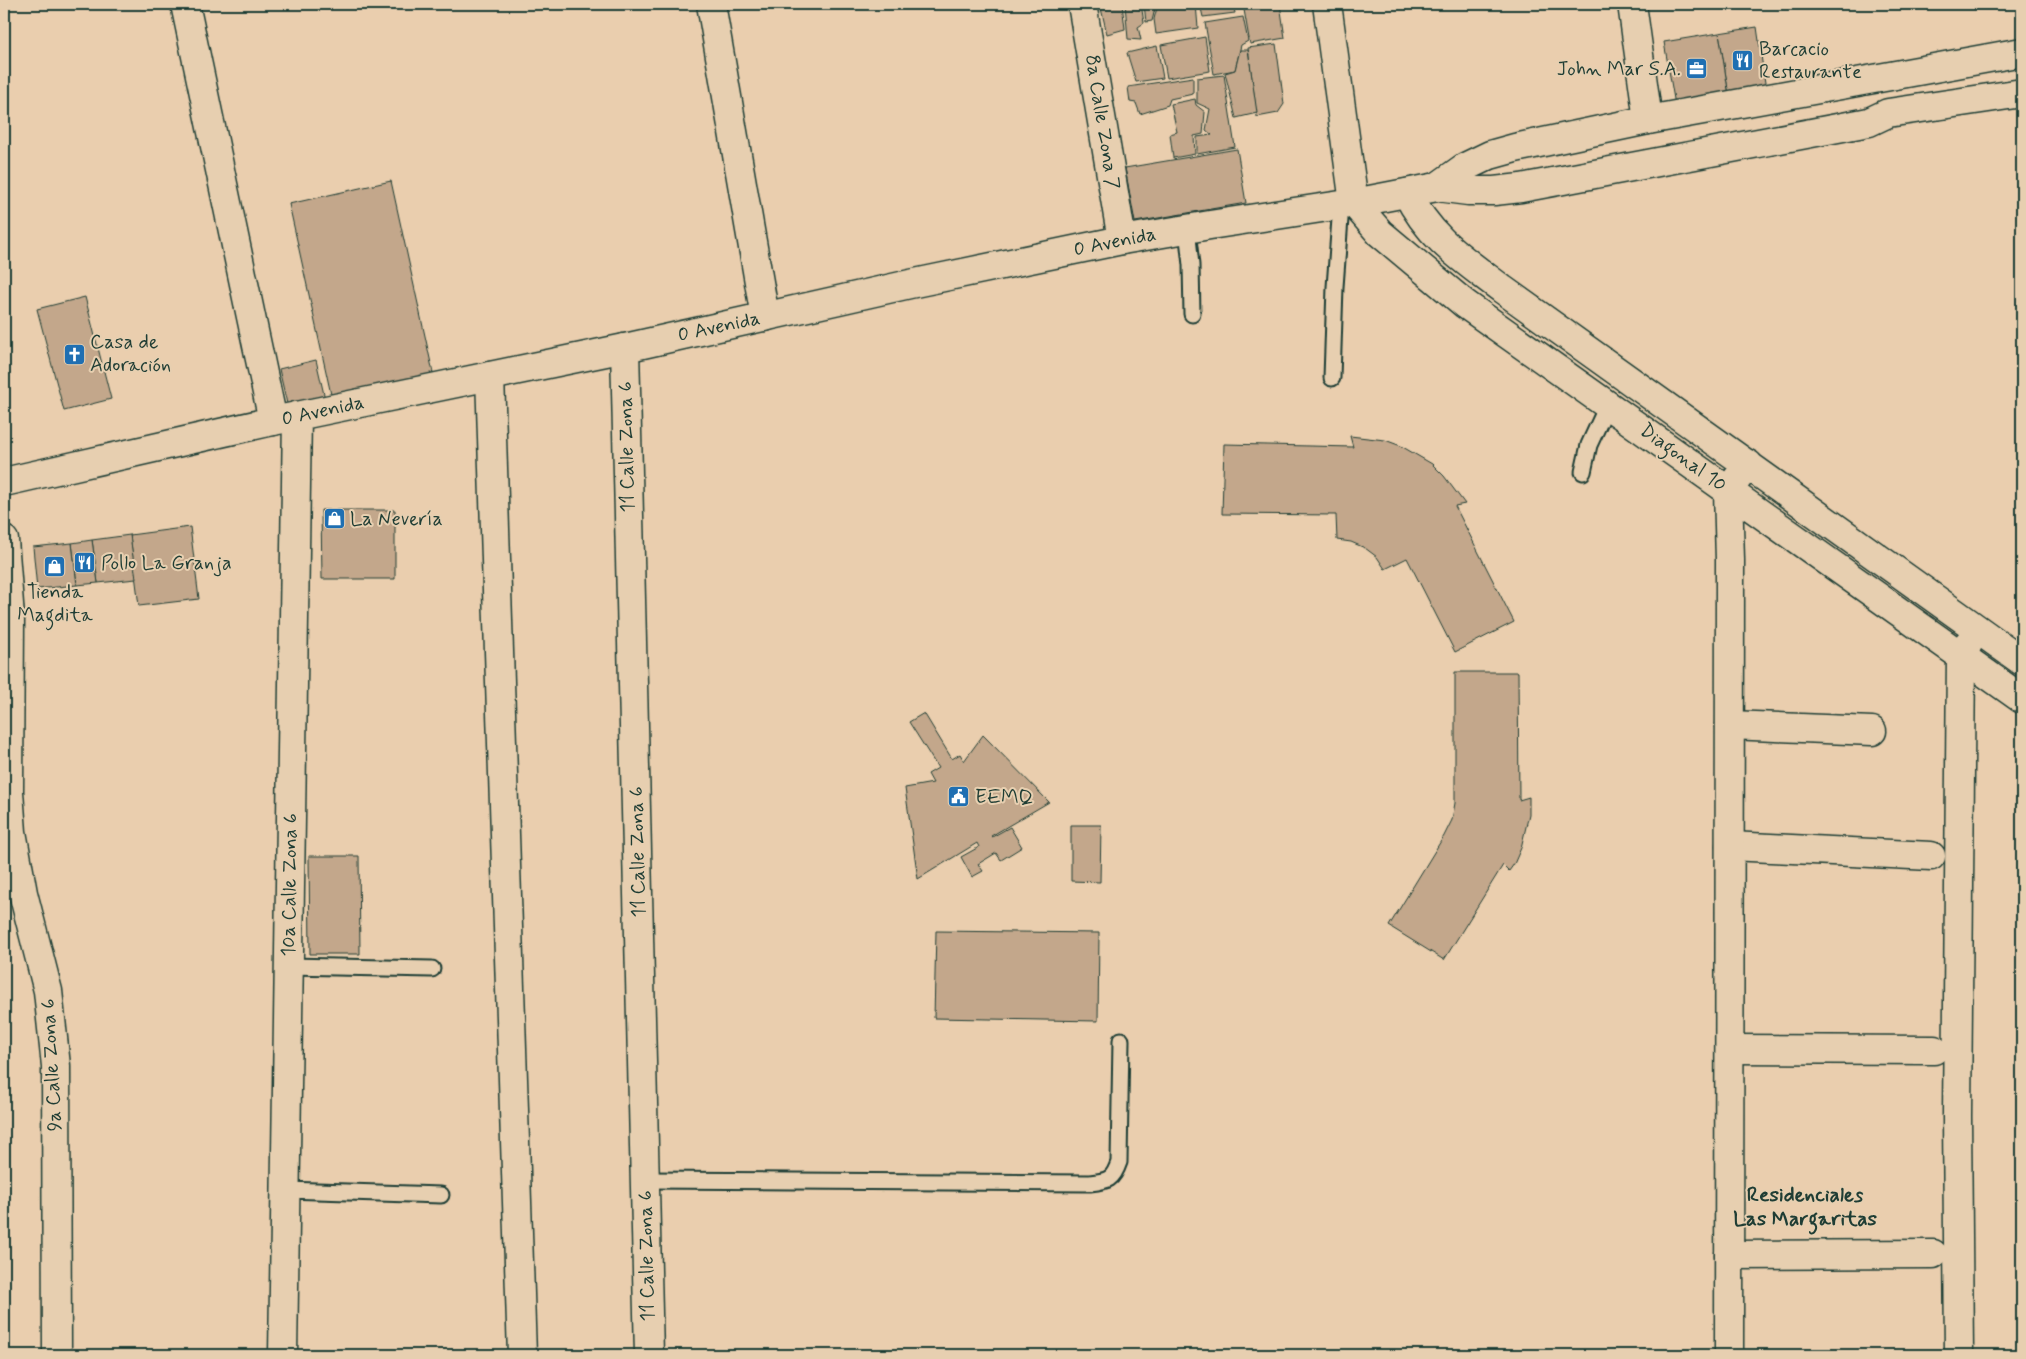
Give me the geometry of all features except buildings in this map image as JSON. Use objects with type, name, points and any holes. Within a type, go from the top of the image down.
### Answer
[{"type":"street","name":"10a Calle Zona 6","points":[[186,4],[285,418],[289,966],[283,1355]]},
{"type":"street","points":[[711,4],[765,317]]},
{"type":"street","name":"8a Calle Zona 7","points":[[1082,4],[1122,240]]},
{"type":"street","points":[[1327,4],[1348,204]]},
{"type":"street","points":[[1632,4],[1648,120]]},
{"type":"street","points":[[1437,187],[1465,167],[1490,155],[1515,148],[1648,120],[2022,52]]},
{"type":"street","points":[[1437,187],[1468,191],[1520,188],[1870,122],[1888,112],[2022,93]]},
{"type":"street","name":"0 Avenida","points":[[4,482],[285,418],[625,348],[1122,240],[1348,204],[1437,187]]},
{"type":"street","name":"Diagonal 10","points":[[1407,194],[1416,212],[1430,230],[1445,245],[1502,289],[2022,661]]},
{"type":"street","name":"Diagonal 10","points":[[1348,204],[1465,304],[2022,699]]},
{"type":"street","name":"11 Calle Zona 6","points":[[625,348],[649,1355]]},
{"type":"street","points":[[490,376],[522,1355]]},
{"type":"street","points":[[1729,1355],[1730,560],[1728,491],[1748,464]]},
{"type":"street","name":"9a Calle Zona 6","points":[[4,540],[10,617],[9,792],[12,832],[23,893],[48,991],[56,1066],[58,1355]]},
{"type":"street","points":[[1959,1355],[1957,1116],[1961,654],[1979,630]]},
{"type":"street","points":[[1730,724],[1872,731]]},
{"type":"street","points":[[1730,846],[1932,856]]},
{"type":"street","points":[[1730,1049],[1934,1050]]},
{"type":"street","points":[[1729,1255],[1933,1254]]},
{"type":"lane","points":[[1332,378],[1335,287],[1348,204]]},
{"type":"lane","points":[[1187,229],[1191,265],[1192,314]]},
{"type":"lane","points":[[1583,472],[1589,445],[1608,404]]},
{"type":"lane","points":[[289,966],[432,969]]},
{"type":"lane","points":[[646,1180],[1090,1183],[1105,1181],[1115,1174],[1119,1162],[1121,1040]]},
{"type":"lane","points":[[286,1190],[441,1195]]},
{"type":"place","name":"Barcacio Restaurante","points":[[1743,61]]},
{"type":"place","name":"John Mar S.A.","points":[[1697,69]]},
{"type":"place","name":"Casa de Adoración","points":[[74,354]]},
{"type":"place","name":"La Nevería","points":[[334,519]]},
{"type":"place","name":"Pollo La Granja","points":[[85,563]]},
{"type":"place","name":"Tienda Magdita","points":[[55,566]]},
{"type":"place","name":"EEMQ","points":[[959,797]]},
{"type":"district","name":"Residenciales Las Margaritas","points":[[1805,1207]]}]
